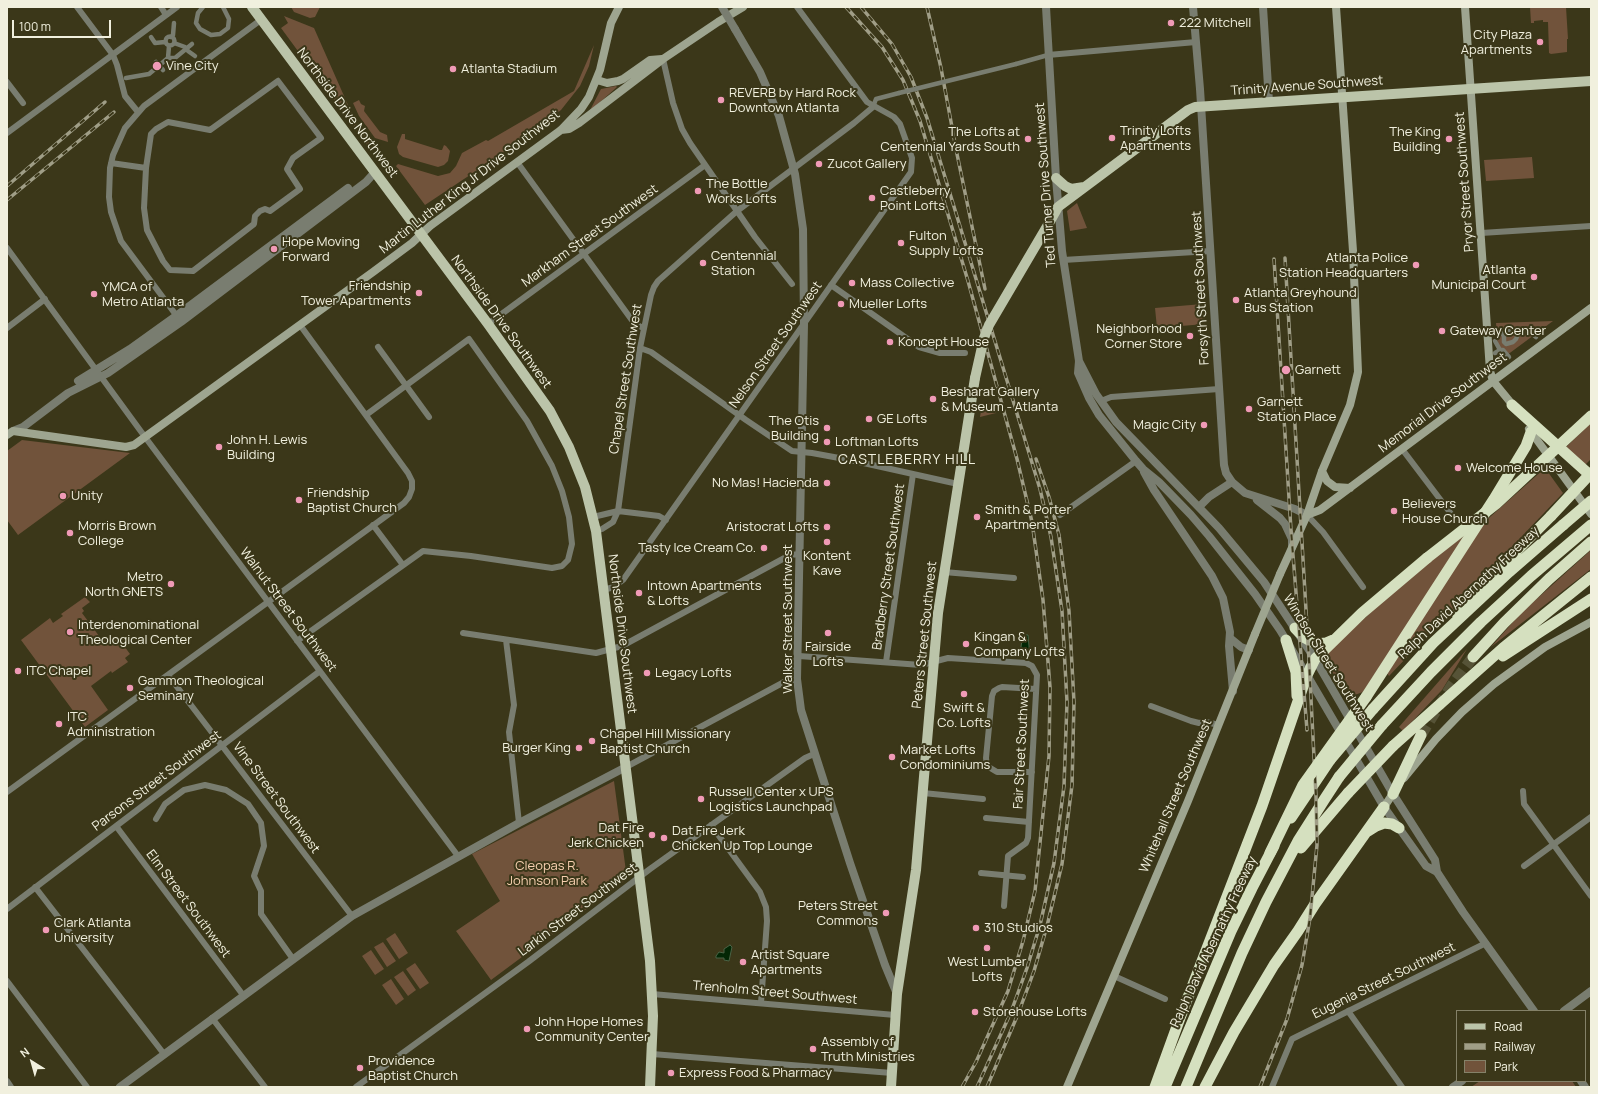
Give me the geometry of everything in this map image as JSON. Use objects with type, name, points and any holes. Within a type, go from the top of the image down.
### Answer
[{"type":"highway","points":[[1512,405],[1591,476]]},
{"type":"highway","points":[[1156,1087],[1180,1018],[1262,806],[1307,675],[1315,659],[1362,613],[1427,558],[1496,504],[1591,416]]},
{"type":"highway","points":[[1270,853],[1303,785],[1366,697],[1494,499],[1526,446],[1531,432]]},
{"type":"highway","points":[[1433,643],[1467,601],[1591,473]]},
{"type":"highway","name":"Ralph David Abernathy Freeway","points":[[1165,1087],[1231,931],[1252,888],[1270,853],[1297,808],[1330,760],[1373,709],[1433,643],[1509,572],[1591,501]]},
{"type":"highway","points":[[1186,1087],[1242,953],[1284,866],[1339,777],[1382,725],[1436,667],[1481,622],[1591,525]]},
{"type":"highway","points":[[1473,657],[1504,623],[1587,546]]},
{"type":"highway","points":[[1284,866],[1348,793],[1393,746],[1503,648],[1589,578]]},
{"type":"highway","points":[[1469,679],[1591,599]]},
{"type":"highway","points":[[1295,628],[1305,638],[1316,644],[1334,640]]},
{"type":"highway","points":[[1286,640],[1296,672],[1296,708]]},
{"type":"highway","points":[[1393,794],[1421,735]]},
{"type":"highway","points":[[1205,1087],[1259,988],[1315,904],[1384,807]]},
{"type":"highway","points":[[1362,838],[1373,828],[1384,823],[1392,824],[1399,828]]},
{"type":"main road","name":"Northside Drive Northwest","points":[[252,7],[372,174],[421,234]]},
{"type":"main road","name":"Martin Luther King Jr Drive Southwest","points":[[10,433],[126,447],[134,445],[391,259],[430,226],[561,130],[586,102],[597,80],[612,23],[620,7]]},
{"type":"main road","points":[[561,130],[569,129],[579,124],[663,59],[743,7]]},
{"type":"main road","name":"Whitehall Street Southwest","points":[[1067,1087],[1219,725],[1280,574],[1307,515],[1322,471],[1350,406],[1358,372],[1353,251],[1336,7]]},
{"type":"main road","name":"Pryor Street Southwest","points":[[1465,7],[1490,371],[1493,381],[1591,514]]},
{"type":"main road","points":[[597,80],[607,83],[618,82],[650,60],[663,59]]},
{"type":"main road","name":"Trinity Avenue Southwest","points":[[1058,207],[1188,110],[1196,107],[1591,81]]},
{"type":"main road","points":[[1056,178],[1071,189],[1088,185]]},
{"type":"main road","name":"Peters Street Southwest","points":[[891,1087],[897,994],[916,870],[934,661],[944,572],[975,378],[984,338],[989,325],[1058,207]]},
{"type":"main road","name":"Northside Drive Southwest","points":[[421,234],[550,411],[569,447],[585,487],[593,516],[604,590],[640,878],[652,994],[652,1054],[650,1087]]},
{"type":"main road","name":"Memorial Drive Southwest","points":[[1307,515],[1320,510],[1591,308]]},
{"type":"main road","points":[[1322,471],[1327,481],[1335,487],[1350,488]]},
{"type":"main road","points":[[1384,807],[1423,754],[1477,698],[1534,655],[1591,622]]},
{"type":"street","points":[[78,7],[113,55],[117,65],[124,96],[138,112]]},
{"type":"street","points":[[161,7],[166,15]]},
{"type":"street","points":[[7,133],[177,7]]},
{"type":"street","points":[[203,7],[198,13],[196,23],[200,30],[211,35],[220,34],[228,28],[229,19],[222,7]]},
{"type":"street","name":"Walker Street Southwest","points":[[722,7],[760,72],[779,116],[793,169],[803,229],[804,324],[799,656],[797,679],[801,710],[814,754],[885,965],[897,994]]},
{"type":"street","name":"Nelson Street Southwest","points":[[604,590],[614,587],[623,580],[911,172],[912,158],[900,124],[894,117],[867,102],[797,7]]},
{"type":"street","name":"Ted Turner Drive Southwest","points":[[1046,7],[1058,207],[1063,260],[1079,361],[1078,373],[1094,406],[1136,461],[1159,482],[1195,520],[1255,594]]},
{"type":"street","name":"Forsyth Street Southwest","points":[[1193,7],[1202,106],[1224,465],[1226,473],[1239,489],[1251,496],[1295,509],[1307,515]]},
{"type":"street","points":[[1263,7],[1269,102]]},
{"type":"street","points":[[178,319],[122,241],[111,212],[108,184],[111,163],[118,141],[125,128],[138,112],[262,20]]},
{"type":"street","points":[[168,58],[167,38],[173,35],[174,23]]},
{"type":"street","points":[[151,37],[155,43],[174,43],[186,49],[195,56]]},
{"type":"street","points":[[171,37],[174,39],[174,43]]},
{"type":"street","points":[[874,107],[876,99],[1048,55],[1196,42]]},
{"type":"street","points":[[126,78],[149,74],[157,64],[168,58],[175,58],[192,44]]},
{"type":"street","points":[[663,59],[673,103],[680,123],[690,143],[770,258],[792,284]]},
{"type":"street","points":[[157,64],[163,70]]},
{"type":"street","points":[[278,81],[321,138],[294,158],[287,168],[300,189],[270,211],[265,209],[260,211],[255,216],[254,224],[193,271],[170,270],[163,261],[147,230],[144,208],[146,168],[151,134],[156,129],[168,122],[210,130],[278,81]]},
{"type":"street","points":[[7,82],[23,103]]},
{"type":"street","name":"Chapel Street Southwest","points":[[596,531],[613,522],[618,511],[643,328],[652,292],[658,281],[737,211],[874,107]]},
{"type":"street","points":[[517,162],[634,323],[643,328]]},
{"type":"street","points":[[111,163],[146,168]]},
{"type":"street","name":"Markham Street Southwest","points":[[488,324],[705,165]]},
{"type":"street","points":[[10,433],[23,427],[68,393],[99,373],[123,363],[178,319],[366,182],[372,174]]},
{"type":"street","points":[[1481,234],[1591,226]]},
{"type":"street","name":"Walnut Street Southwest","points":[[7,248],[145,437],[458,856]]},
{"type":"street","points":[[1063,260],[1211,251]]},
{"type":"street","points":[[832,285],[919,347],[940,352],[965,353]]},
{"type":"street","points":[[7,328],[45,299]]},
{"type":"street","points":[[7,792],[404,503],[409,497],[412,489],[412,481],[408,472],[300,325]]},
{"type":"street","points":[[1494,333],[1506,330],[1518,334],[1528,330],[1536,337]]},
{"type":"street","points":[[1502,332],[1506,344]]},
{"type":"street","points":[[1495,353],[1502,350],[1506,344],[1515,341],[1518,334]]},
{"type":"street","points":[[297,641],[423,551],[552,568],[562,566],[568,560],[572,544],[569,517],[562,491],[552,466],[527,421],[469,339],[366,414]]},
{"type":"street","points":[[1495,341],[1509,357]]},
{"type":"street","points":[[378,347],[429,417]]},
{"type":"street","points":[[640,348],[651,352],[740,416],[792,451],[812,453],[958,484]]},
{"type":"street","name":"Ted Turner Drive Southwest","points":[[1079,361],[1101,402],[1126,432],[1175,482]]},
{"type":"street","points":[[1094,406],[1111,397],[1219,389]]},
{"type":"street","points":[[1402,449],[1455,519]]},
{"type":"street","points":[[1060,515],[1136,461]]},
{"type":"street","name":"Ted Turner Drive Southwest","points":[[1143,469],[1154,490],[1202,560],[1219,589],[1227,614],[1230,638],[1232,691]]},
{"type":"street","name":"Bradberry Street Southwest","points":[[886,662],[913,474]]},
{"type":"street","name":"Windsor Street Southwest","points":[[1175,482],[1229,539],[1264,582],[1295,628],[1315,659],[1393,794],[1436,860],[1437,872]]},
{"type":"street","points":[[1199,507],[1209,497],[1232,482]]},
{"type":"street","points":[[1251,496],[1280,518],[1285,524],[1292,539],[1292,548]]},
{"type":"street","points":[[593,516],[618,511],[659,516],[666,520]]},
{"type":"street","points":[[1307,515],[1323,532],[1363,587]]},
{"type":"street","points":[[373,525],[403,565]]},
{"type":"street","points":[[463,633],[596,653],[622,646],[790,554],[800,554]]},
{"type":"street","points":[[944,572],[1014,578]]},
{"type":"street","name":"Windsor Street Southwest","points":[[1255,594],[1286,640],[1384,807],[1426,866],[1437,872],[1533,1010]]},
{"type":"street","points":[[1230,638],[1241,647],[1249,650]]},
{"type":"street","points":[[506,640],[514,705],[509,732],[519,823]]},
{"type":"street","name":"Fair Street Southwest","points":[[799,656],[921,665],[948,658],[1026,663],[1032,666],[1036,672],[1036,689],[1028,841],[1008,856],[1004,906]]},
{"type":"street","name":"Parsons Street Southwest","points":[[7,908],[320,672]]},
{"type":"street","name":"Vine Street Southwest","points":[[168,675],[352,916]]},
{"type":"street","points":[[120,1087],[352,916],[519,823],[786,681],[797,679]]},
{"type":"street","points":[[1032,772],[997,772],[988,766],[986,758],[992,696],[994,691],[1002,687],[1036,689]]},
{"type":"street","points":[[1151,706],[1191,721],[1219,725]]},
{"type":"street","name":"Larkin Street Southwest","points":[[356,1087],[475,1001],[711,825],[805,758],[814,754]]},
{"type":"street","points":[[156,819],[165,804],[184,790],[205,785],[226,790],[248,804],[261,822],[264,846],[254,876],[260,891],[261,914],[293,958]]},
{"type":"street","points":[[1523,791],[1524,804],[1591,896]]},
{"type":"street","points":[[923,793],[983,799]]},
{"type":"street","points":[[1524,866],[1591,817]]},
{"type":"street","points":[[986,818],[1029,822]]},
{"type":"street","points":[[711,825],[760,892],[766,907],[767,921],[760,1002]]},
{"type":"street","name":"Elm Street Southwest","points":[[116,826],[244,995]]},
{"type":"street","points":[[981,873],[1023,876]]},
{"type":"street","points":[[35,887],[164,1054]]},
{"type":"street","name":"Eugenia Street Southwest","points":[[1272,1087],[1292,1039],[1486,943]]},
{"type":"street","points":[[1114,976],[1165,1000]]},
{"type":"street","points":[[7,981],[87,1087]]},
{"type":"street","points":[[1565,1010],[1591,991]]},
{"type":"street","name":"Trenholm Street Southwest","points":[[652,994],[895,1014]]},
{"type":"street","points":[[1348,1011],[1402,1087]]},
{"type":"street","points":[[212,1018],[265,1087]]},
{"type":"street","points":[[652,1054],[892,1073]]},
{"type":"street","points":[[7,1081],[11,1087]]},
{"type":"green space","points":[[291,7],[320,7],[315,17],[310,18],[294,12]]},
{"type":"green space","points":[[1530,7],[1566,7],[1568,39],[1567,52],[1549,53],[1548,22],[1543,22],[1543,20],[1534,21],[1534,23],[1531,23]]},
{"type":"green space","points":[[284,16],[314,28],[352,114],[351,115],[373,146],[370,149],[281,28],[288,23]]},
{"type":"green space","points":[[594,45],[589,66],[580,86],[561,110],[481,169],[425,205],[396,166],[398,164],[438,176],[450,173],[456,166],[462,153],[486,140],[488,141],[574,91]]},
{"type":"green space","points":[[617,87],[589,112],[601,89]]},
{"type":"green space","points":[[359,100],[361,104],[365,106],[364,111],[380,132],[387,135],[388,142],[375,138],[359,116],[353,103]]},
{"type":"green space","points":[[402,134],[405,134],[405,139],[440,150],[442,150],[444,145],[446,146],[450,151],[448,161],[444,165],[438,167],[403,157],[399,154],[397,147]]},
{"type":"green space","points":[[1532,157],[1534,178],[1486,181],[1484,160]]},
{"type":"green space","points":[[1077,203],[1087,228],[1070,231],[1067,211]]},
{"type":"green space","points":[[1203,304],[1205,324],[1157,328],[1155,308]]},
{"type":"green space","points":[[1553,321],[1499,361],[1496,323]]},
{"type":"green space","points":[[993,402],[996,413],[980,417],[982,405]]},
{"type":"green space","points":[[1591,423],[1591,459],[1584,466],[1566,447]]},
{"type":"green space","points":[[22,440],[130,453],[18,535],[7,520],[7,451]]},
{"type":"green space","points":[[1545,468],[1563,493],[1389,676],[1387,673],[1481,525]]},
{"type":"green space","points":[[1468,533],[1363,692],[1349,697],[1324,662],[1325,658],[1323,657],[1325,654],[1366,617],[1383,599],[1415,572]]},
{"type":"green space","points":[[1591,550],[1591,569],[1491,647],[1520,614]]},
{"type":"green space","points":[[85,597],[90,602],[82,608],[84,611],[82,613],[102,640],[105,639],[107,641],[116,635],[130,654],[125,658],[128,662],[112,673],[111,671],[91,686],[108,710],[85,727],[21,640],[50,618],[53,623],[63,616],[61,614]]},
{"type":"green space","points":[[1467,649],[1442,690],[1403,731],[1399,727]]},
{"type":"green space","name":"Cleopas R. Johnson Park","points":[[614,781],[627,879],[491,980],[456,931],[500,901],[472,854]]},
{"type":"green space","points":[[395,933],[408,953],[399,959],[386,939]]},
{"type":"green space","points":[[383,942],[396,961],[387,967],[374,947]]},
{"type":"green space","points":[[371,950],[384,969],[375,975],[362,956]]},
{"type":"green space","points":[[415,963],[429,983],[420,989],[406,969]]},
{"type":"green space","points":[[403,971],[416,990],[408,996],[394,977]]},
{"type":"green space","points":[[391,979],[404,999],[396,1005],[382,985]]},
{"type":"green space","points":[[1478,1082],[1573,1082],[1576,1087],[1471,1087]]},
{"type":"shaded area","points":[[1025,635],[1028,635],[1030,657],[1021,657],[1022,654],[1020,654],[1022,640],[1024,639]]},
{"type":"shaded area","points":[[730,945],[732,947],[729,961],[724,960],[724,958],[716,958],[719,952],[724,953],[724,949]]},
{"type":"tunnel","points":[[1421,735],[1452,685],[1473,657]]},
{"type":"railway","points":[[846,7],[882,47],[903,80],[920,121],[968,281],[1017,459],[1032,522],[1043,600],[1050,687],[1049,756],[1035,891],[1023,941],[1008,991],[976,1062],[962,1087]]},
{"type":"railway","points":[[861,7],[892,44],[911,77],[927,118],[1040,489],[1051,537],[1062,611],[1067,702],[1064,786],[1054,863],[1040,925],[1027,968],[1011,1012],[977,1087]]},
{"type":"railway","points":[[927,7],[941,68],[985,289]]},
{"type":"railway","points":[[7,186],[105,102]]},
{"type":"railway","points":[[7,200],[114,112]]},
{"type":"railway","points":[[1260,1087],[1287,1019],[1302,965],[1310,918],[1317,845],[1309,660],[1285,258]]},
{"type":"railway","points":[[1274,259],[1291,530],[1307,730]]},
{"type":"railway","points":[[987,1087],[1018,1014],[1034,971],[1047,926],[1062,864],[1072,785],[1074,702],[1069,611],[1059,535],[1049,497],[1036,459]]},
{"type":"place","name":"222 Mitchell","points":[[1171,23]]},
{"type":"place","name":"City Plaza Apartments","points":[[1540,42]]},
{"type":"place","name":"Vine City","points":[[157,66]]},
{"type":"place","name":"Atlanta Stadium","points":[[453,69]]},
{"type":"place","name":"REVERB by Hard Rock Downtown Atlanta","points":[[721,100]]},
{"type":"place","name":"Trinity Lofts Apartments","points":[[1112,138]]},
{"type":"place","name":"The Lofts at Centennial Yards South","points":[[1028,139]]},
{"type":"place","name":"The King Building","points":[[1449,139]]},
{"type":"place","name":"Zucot Gallery","points":[[819,164]]},
{"type":"place","name":"The Bottle Works Lofts","points":[[698,191]]},
{"type":"place","name":"Castleberry Point Lofts","points":[[872,198]]},
{"type":"place","name":"Fulton Supply Lofts","points":[[901,243]]},
{"type":"place","name":"Hope Moving Forward","points":[[274,249]]},
{"type":"place","name":"Centennial Station","points":[[703,263]]},
{"type":"place","name":"Atlanta Police Station Headquarters","points":[[1416,265]]},
{"type":"place","name":"Atlanta Municipal Court","points":[[1534,277]]},
{"type":"place","name":"Mass Collective","points":[[852,283]]},
{"type":"place","name":"Friendship Tower Apartments","points":[[419,293]]},
{"type":"place","name":"YMCA of Metro Atlanta","points":[[94,294]]},
{"type":"place","name":"Atlanta Greyhound Bus Station","points":[[1236,300]]},
{"type":"place","name":"Mueller Lofts","points":[[841,304]]},
{"type":"place","name":"Gateway Center","points":[[1442,331]]},
{"type":"place","name":"Neighborhood Corner Store","points":[[1190,336]]},
{"type":"place","name":"Koncept House","points":[[890,342]]},
{"type":"place","name":"Garnett","points":[[1286,370]]},
{"type":"place","name":"Besharat Gallery & Museum - Atlanta","points":[[933,399]]},
{"type":"place","name":"Garnett Station Place","points":[[1249,409]]},
{"type":"place","name":"GE Lofts","points":[[869,419]]},
{"type":"place","name":"Magic City","points":[[1204,425]]},
{"type":"place","name":"The Otis Building","points":[[827,428]]},
{"type":"place","name":"Loftman Lofts","points":[[827,442]]},
{"type":"place","name":"John H. Lewis Building","points":[[219,447]]},
{"type":"place","name":"Welcome House","points":[[1458,468]]},
{"type":"place","name":"No Mas! Hacienda","points":[[827,483]]},
{"type":"place","name":"Unity","points":[[63,496]]},
{"type":"place","name":"Friendship Baptist Church","points":[[299,500]]},
{"type":"place","name":"Believers House Church","points":[[1394,511]]},
{"type":"place","name":"Smith & Porter Apartments","points":[[977,517]]},
{"type":"place","name":"Aristocrat Lofts","points":[[827,527]]},
{"type":"place","name":"Morris Brown College","points":[[70,533]]},
{"type":"place","name":"Kontent Kave","points":[[827,542]]},
{"type":"place","name":"Tasty Ice Cream Co.","points":[[764,548]]},
{"type":"place","name":"Metro North GNETS","points":[[171,584]]},
{"type":"place","name":"Intown Apartments & Lofts","points":[[639,593]]},
{"type":"place","name":"Interdenominational Theological Center","points":[[70,632]]},
{"type":"place","name":"Fairside Lofts","points":[[828,633]]},
{"type":"place","name":"Kingan & Company Lofts","points":[[966,644]]},
{"type":"place","name":"ITC Chapel","points":[[18,671]]},
{"type":"place","name":"Legacy Lofts","points":[[647,673]]},
{"type":"place","name":"Gammon Theological Seminary","points":[[130,688]]},
{"type":"place","name":"Swift & Co. Lofts","points":[[964,694]]},
{"type":"place","name":"ITC Administration","points":[[59,724]]},
{"type":"place","name":"Chapel Hill Missionary Baptist Church","points":[[592,741]]},
{"type":"place","name":"Burger King","points":[[579,748]]},
{"type":"place","name":"Market Lofts Condominiums","points":[[892,757]]},
{"type":"place","name":"Russell Center x UPS Logistics Launchpad","points":[[701,799]]},
{"type":"place","name":"Dat Fire Jerk Chicken","points":[[652,835]]},
{"type":"place","name":"Dat Fire Jerk Chicken Up Top Lounge","points":[[664,838]]},
{"type":"place","name":"Peters Street Commons","points":[[886,913]]},
{"type":"place","name":"310 Studios","points":[[976,928]]},
{"type":"place","name":"Clark Atlanta University","points":[[46,930]]},
{"type":"place","name":"West Lumber Lofts","points":[[987,948]]},
{"type":"place","name":"Artist Square Apartments","points":[[743,962]]},
{"type":"place","name":"Storehouse Lofts","points":[[975,1012]]},
{"type":"place","name":"John Hope Homes Community Center","points":[[527,1029]]},
{"type":"place","name":"Assembly of Truth Ministries","points":[[813,1049]]},
{"type":"place","name":"Providence Baptist Church","points":[[360,1068]]},
{"type":"place","name":"Express Food & Pharmacy","points":[[671,1073]]},
{"type":"district","name":"CASTLEBERRY HILL","points":[[907,460]]}]
